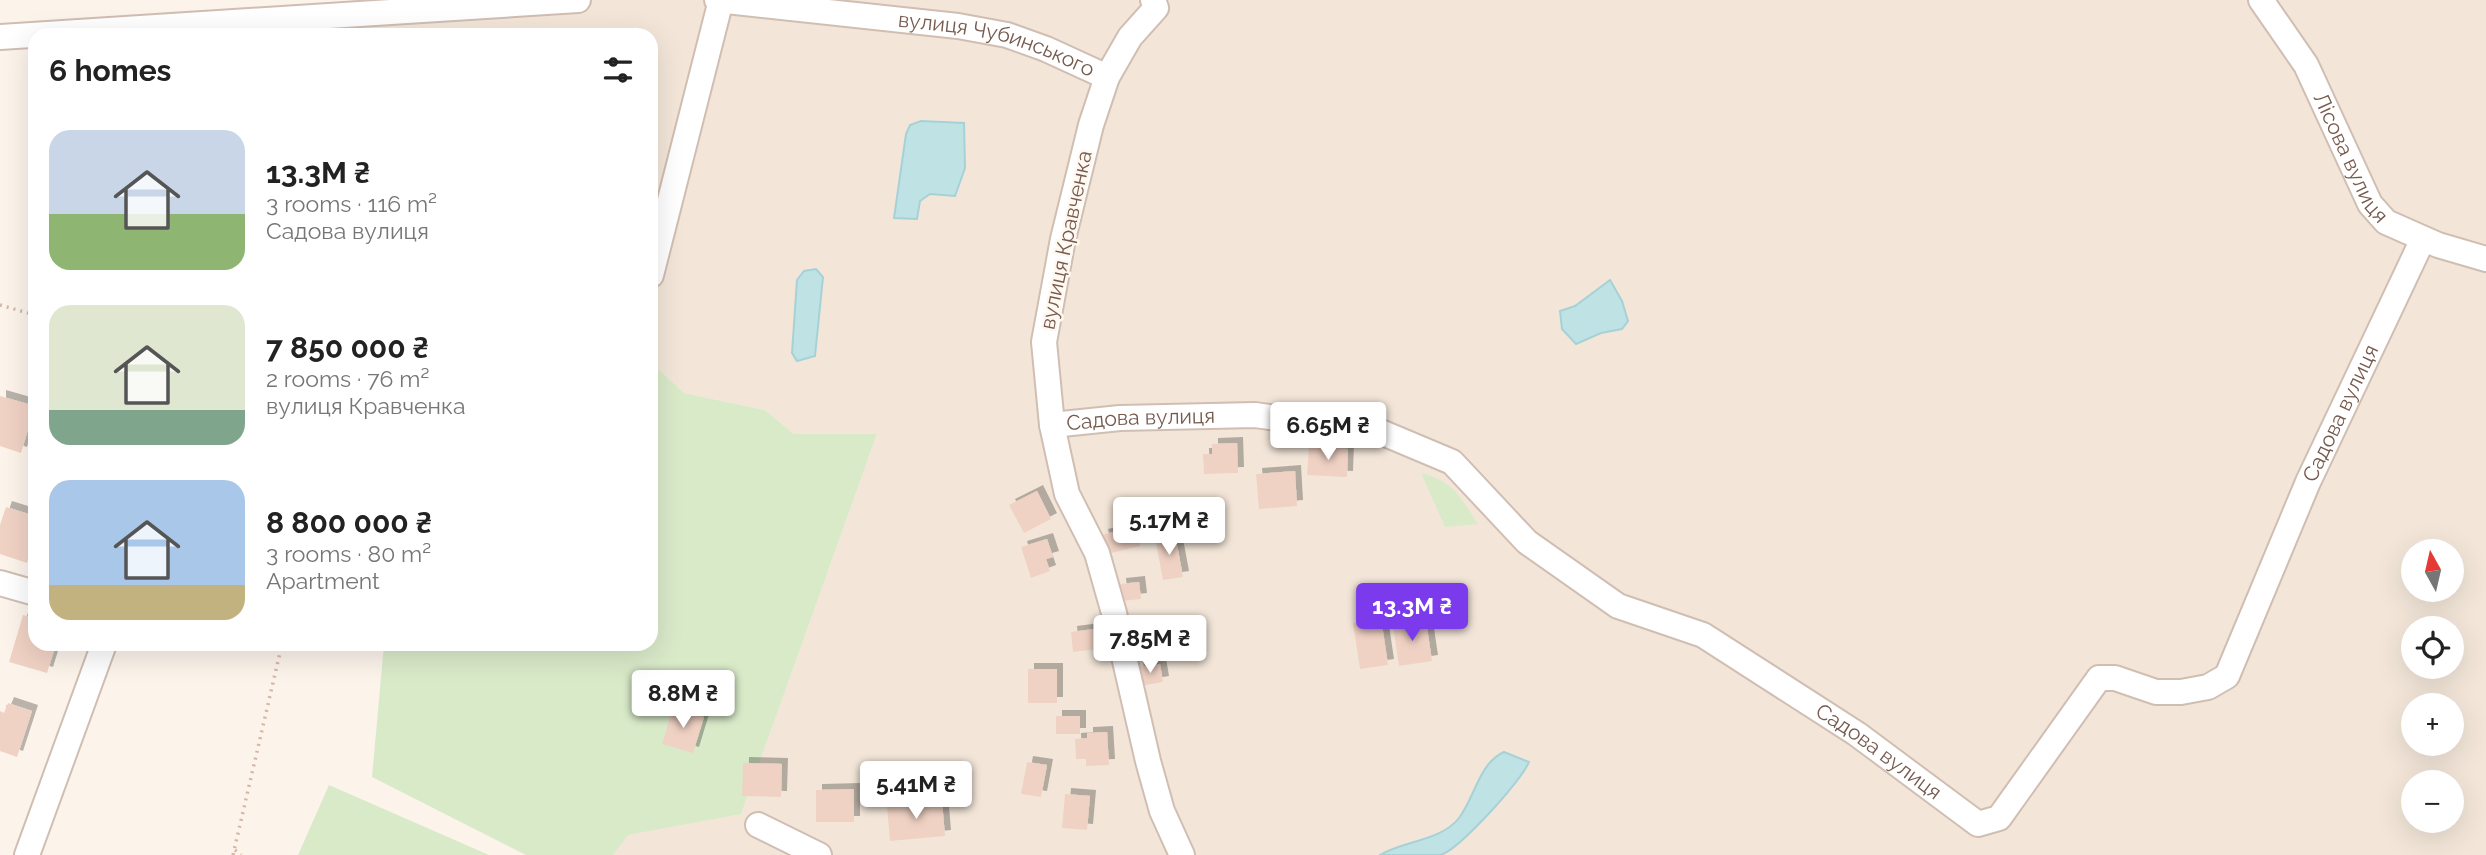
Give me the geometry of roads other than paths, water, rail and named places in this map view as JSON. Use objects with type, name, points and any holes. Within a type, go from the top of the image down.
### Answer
[{"type":"street","points":[[254,28],[578,0]]},
{"type":"street","points":[[658,247],[719,0]]},
{"type":"street","name":"вулиця Чубинського","points":[[719,0],[958,26],[1007,35],[1107,77]]},
{"type":"street","name":"Лісова вулиця","points":[[2261,0],[2306,65],[2370,204],[2386,222],[2423,239],[2486,259]]},
{"type":"street","name":"вулиця Кравченка","points":[[1159,3],[1130,37],[1107,77],[1091,125],[1063,239],[1044,342],[1052,425],[1067,494],[1097,553],[1172,852]]},
{"type":"street","points":[[0,37],[28,36]]},
{"type":"street","name":"Садова вулиця","points":[[1052,425],[1120,418],[1255,415],[1382,433],[1452,462],[1527,542],[1618,606],[1703,635],[1857,734],[1978,824],[1999,818],[2099,678],[2115,677],[2156,692],[2181,692],[2208,687],[2227,676],[2308,481],[2423,239]]},
{"type":"street","points":[[0,583],[28,591]]},
{"type":"street","points":[[27,855],[101,651]]},
{"type":"street","points":[[758,825],[819,855]]},
{"type":"water","points":[[921,121],[964,123],[965,168],[955,196],[930,194],[920,201],[917,219],[894,218],[906,134],[910,125]]},
{"type":"water","points":[[816,269],[823,277],[815,356],[797,361],[792,353],[797,280],[804,271]]},
{"type":"water","points":[[1610,280],[1622,301],[1628,321],[1622,329],[1601,333],[1576,344],[1562,329],[1560,311],[1575,306]]},
{"type":"water","points":[[1504,752],[1529,762],[1503,798],[1449,851],[1440,855],[1380,855],[1442,832],[1451,826],[1465,810],[1483,772]]}]
